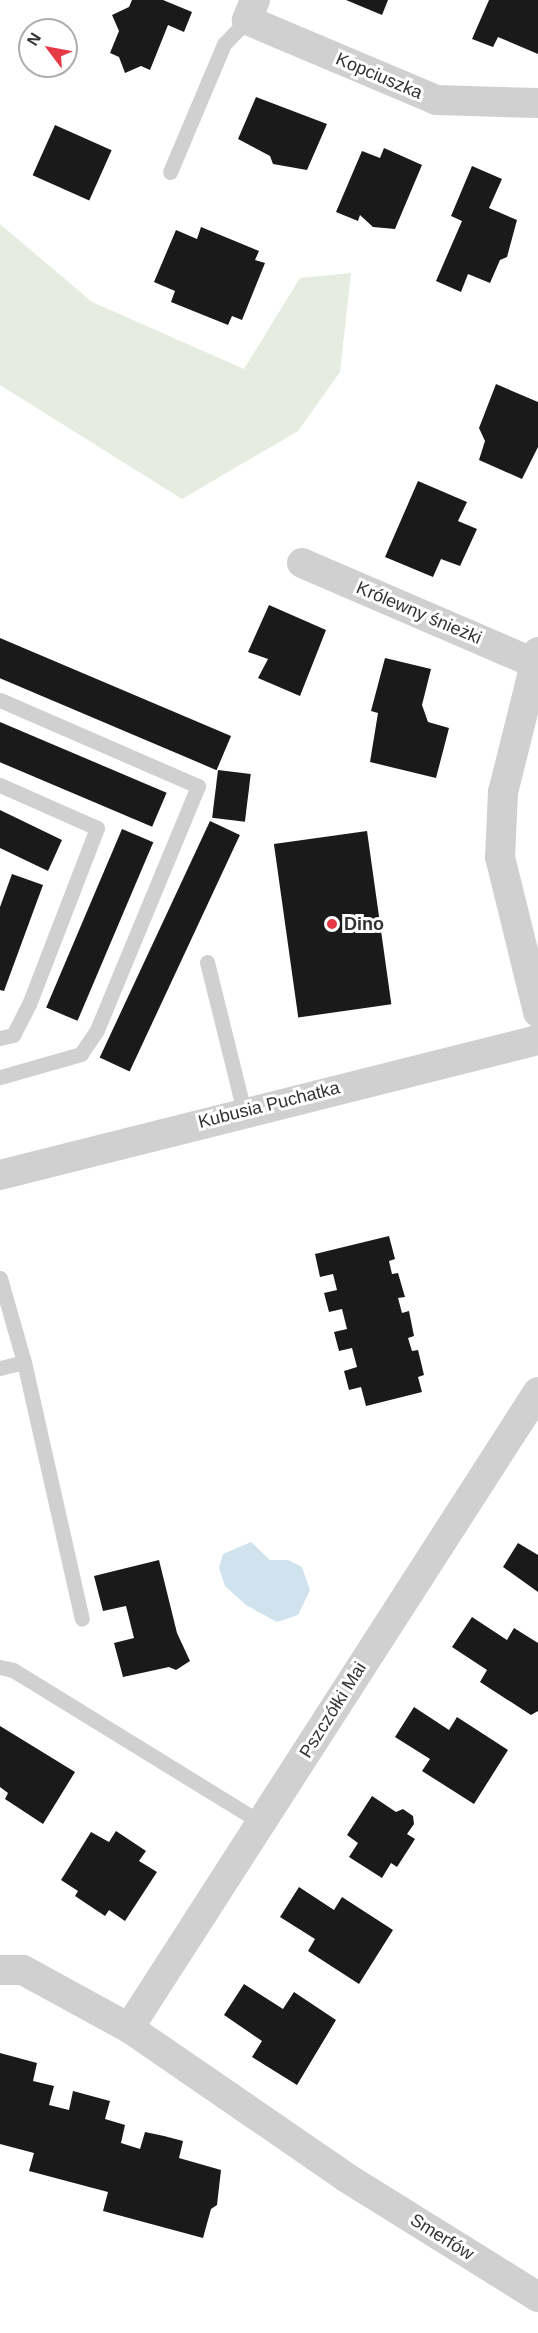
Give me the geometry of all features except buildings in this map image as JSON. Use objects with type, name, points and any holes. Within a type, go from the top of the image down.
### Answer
[{"type":"street","name":"Kopciuszka","points":[[251,10],[436,100],[538,103]]},
{"type":"street","name":"Królewny śnieżki","points":[[302,563],[537,658]]},
{"type":"street","points":[[537,658],[503,792],[500,857],[538,1012]]},
{"type":"street","name":"Kubusia Puchatka","points":[[0,1175],[244,1111],[538,1040]]},
{"type":"street","name":"Pszczółki Mai","points":[[129,2028],[534,1408]]},
{"type":"street","points":[[0,1970],[23,1970],[129,2028]]},
{"type":"street","name":"Smerfów","points":[[129,2028],[347,2178],[538,2297]]},
{"type":"lane","points":[[170,172],[224,44],[251,10]]},
{"type":"lane","points":[[0,700],[198,786],[97,1030],[81,1054],[0,1077]]},
{"type":"lane","points":[[0,786],[97,828],[29,1004],[13,1035],[0,1038]]},
{"type":"lane","points":[[207,962],[244,1111]]},
{"type":"lane","points":[[0,1278],[24,1362],[82,1620]]},
{"type":"lane","points":[[0,1368],[24,1362]]},
{"type":"lane","points":[[0,1667],[13,1670],[262,1822]]},
{"type":"shaded area","points":[[0,224],[92,302],[244,369],[300,278],[351,273],[340,372],[298,431],[182,499],[0,385]]},
{"type":"water","points":[[251,1542],[270,1560],[288,1560],[302,1567],[310,1590],[298,1615],[277,1622],[246,1605],[225,1586],[219,1568],[223,1554]]},
{"type":"place","name":"Dino","points":[[332,924]]}]
